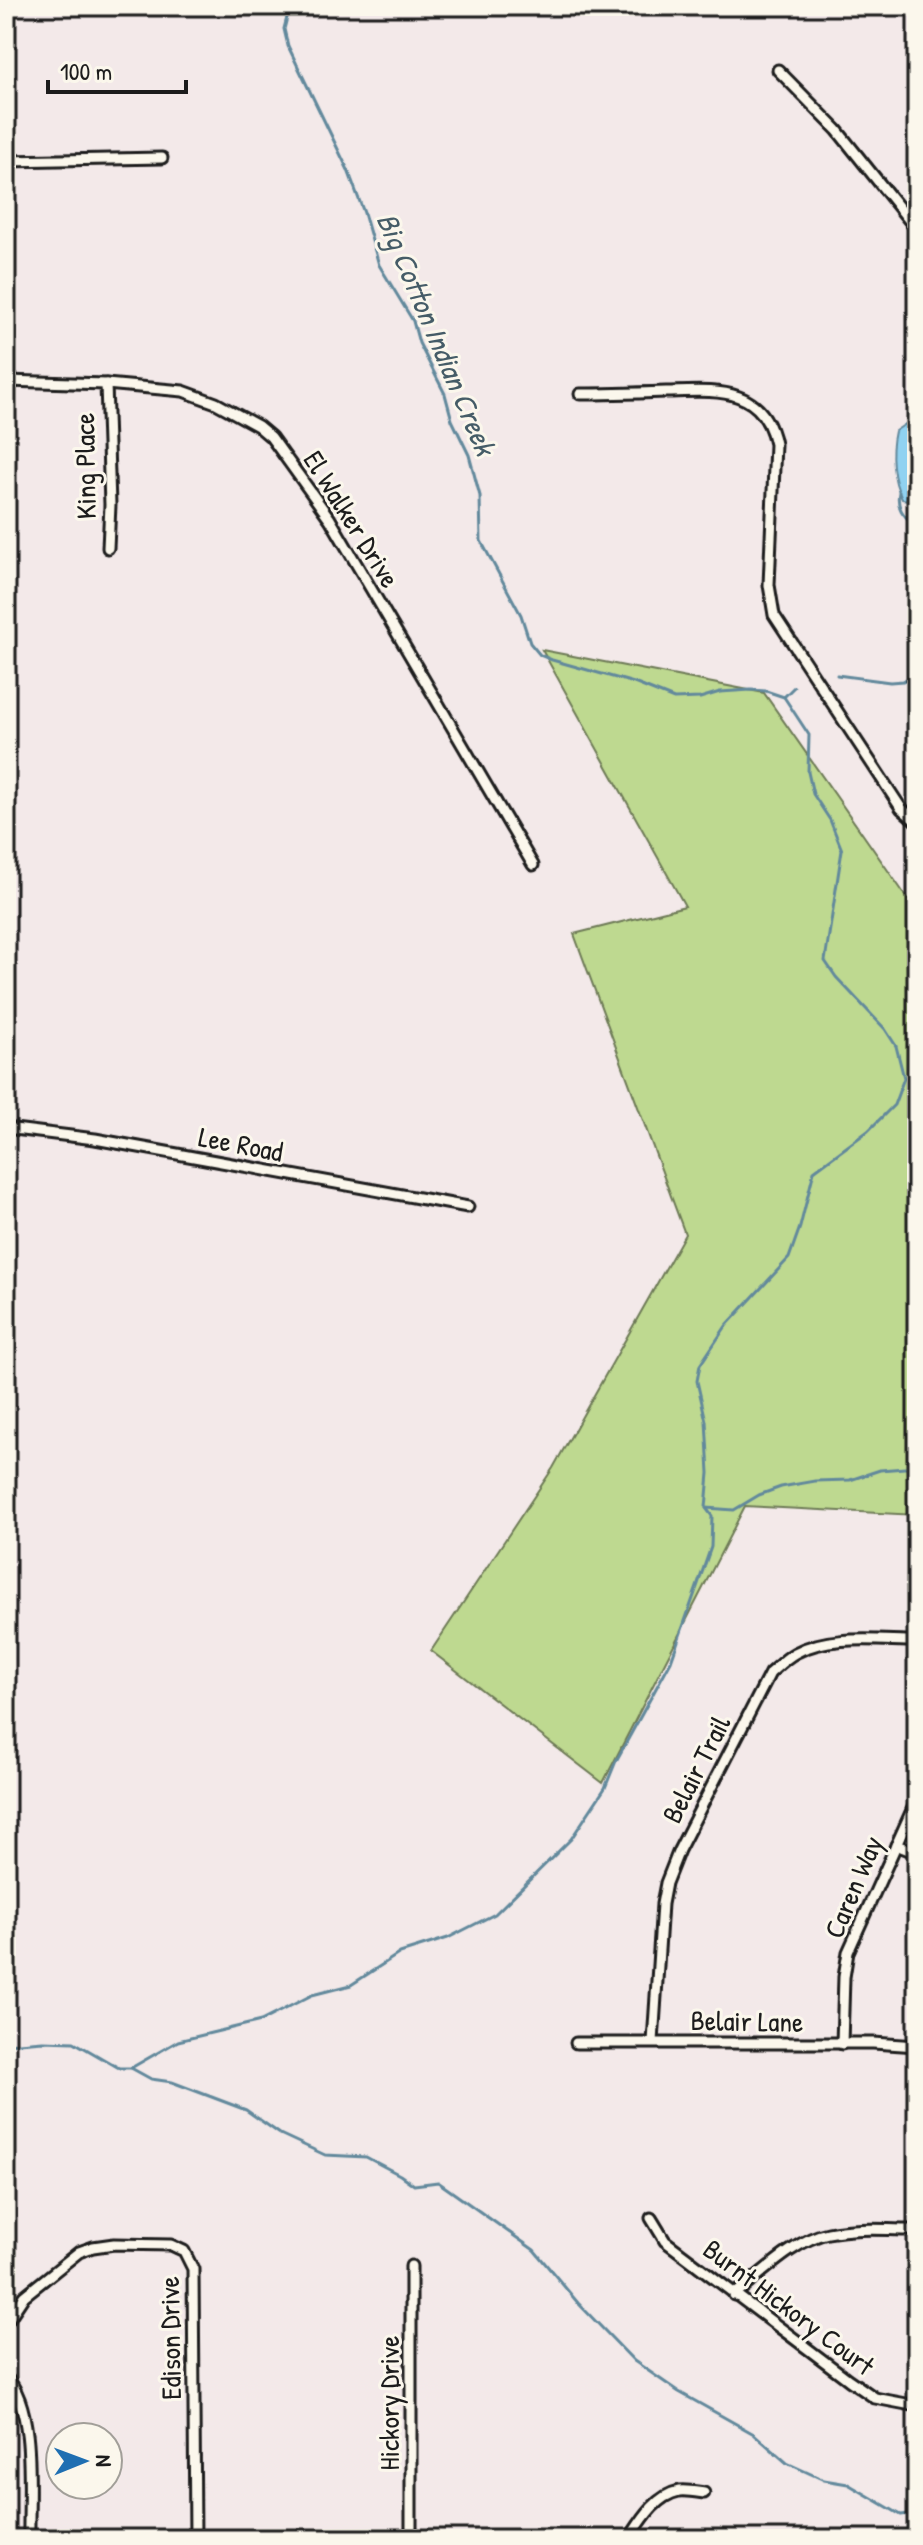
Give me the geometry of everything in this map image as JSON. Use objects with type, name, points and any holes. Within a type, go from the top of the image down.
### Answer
[{"type":"street","points":[[778,70],[837,130],[917,230]]},
{"type":"street","points":[[6,161],[162,158]]},
{"type":"street","name":"El Walker Drive","points":[[6,381],[106,384],[183,391],[216,403],[258,426],[271,437],[330,519],[533,865]]},
{"type":"street","name":"King Place","points":[[106,384],[110,505],[108,548]]},
{"type":"street","points":[[580,394],[714,391],[742,398],[759,409],[775,444],[769,585],[774,615],[901,808],[917,822]]},
{"type":"street","name":"Lee Road","points":[[6,1128],[95,1139],[468,1207]]},
{"type":"street","name":"Belair Trail","points":[[653,2042],[666,1883],[679,1850],[770,1673],[793,1654],[809,1647],[835,1642],[917,1641]]},
{"type":"street","name":"Caren Way","points":[[842,2044],[848,1952],[917,1799]]},
{"type":"street","points":[[896,1845],[917,1853]]},
{"type":"street","name":"Belair Lane","points":[[576,2043],[917,2046]]},
{"type":"street","name":"Burnt Hickory Court","points":[[651,2218],[665,2241],[875,2398],[917,2406]]},
{"type":"street","points":[[734,2295],[810,2239],[827,2233],[917,2230]]},
{"type":"street","name":"Edison Drive","points":[[6,2323],[24,2296],[79,2252],[114,2244],[171,2245],[184,2251],[193,2269],[195,2539]]},
{"type":"street","name":"Hickory Drive","points":[[411,2266],[411,2539]]},
{"type":"street","points":[[6,2377],[14,2385],[27,2422],[29,2539]]},
{"type":"street","points":[[629,2539],[647,2512],[661,2500],[678,2491],[704,2493]]},
{"type":"green space","points":[[542,650],[764,693],[917,912],[917,1515],[745,1506],[603,1783],[431,1651],[553,1468],[685,1234],[574,934],[685,906]]},
{"type":"water","points":[[907,423],[917,424],[917,501],[902,499],[893,466],[895,431]]},
{"type":"waterway","name":"Big Cotton Indian Creek","points":[[6,2044],[74,2042],[119,2068],[131,2068],[178,2041],[261,2021],[312,1995],[351,1985],[400,1953],[448,1938],[495,1914],[571,1839],[605,1788],[616,1761],[671,1661],[711,1547],[712,1516],[706,1508],[709,1473],[706,1421],[697,1381],[700,1365],[726,1326],[789,1258],[814,1171],[868,1131],[894,1105],[904,1078],[896,1046],[885,1029],[825,961],[842,850],[830,820],[813,794],[808,772],[809,735],[784,697],[751,690],[674,699],[634,683],[552,660],[540,655],[530,643],[521,615],[481,541],[480,496],[469,455],[452,420],[445,394],[419,343],[413,321],[379,265],[348,170],[288,46],[284,29],[290,6]]},
{"type":"waterway","name":"Big Cotton Indian Creek","points":[[622,6],[645,11],[668,6]]},
{"type":"waterway","points":[[899,492],[902,512],[917,525]]},
{"type":"waterway","points":[[909,675],[917,596]]},
{"type":"waterway","points":[[837,675],[890,682],[903,681],[917,673]]},
{"type":"waterway","points":[[784,697],[794,687]]},
{"type":"waterway","points":[[706,1508],[734,1510],[759,1495],[781,1487],[815,1481],[850,1480],[880,1470],[917,1467]]},
{"type":"waterway","points":[[131,2068],[151,2079],[172,2082],[246,2110],[280,2134],[325,2155],[366,2157],[414,2185],[438,2182],[534,2250],[578,2303],[634,2361],[679,2392],[754,2434],[787,2463],[824,2480],[848,2484],[901,2515],[917,2513]]}]
